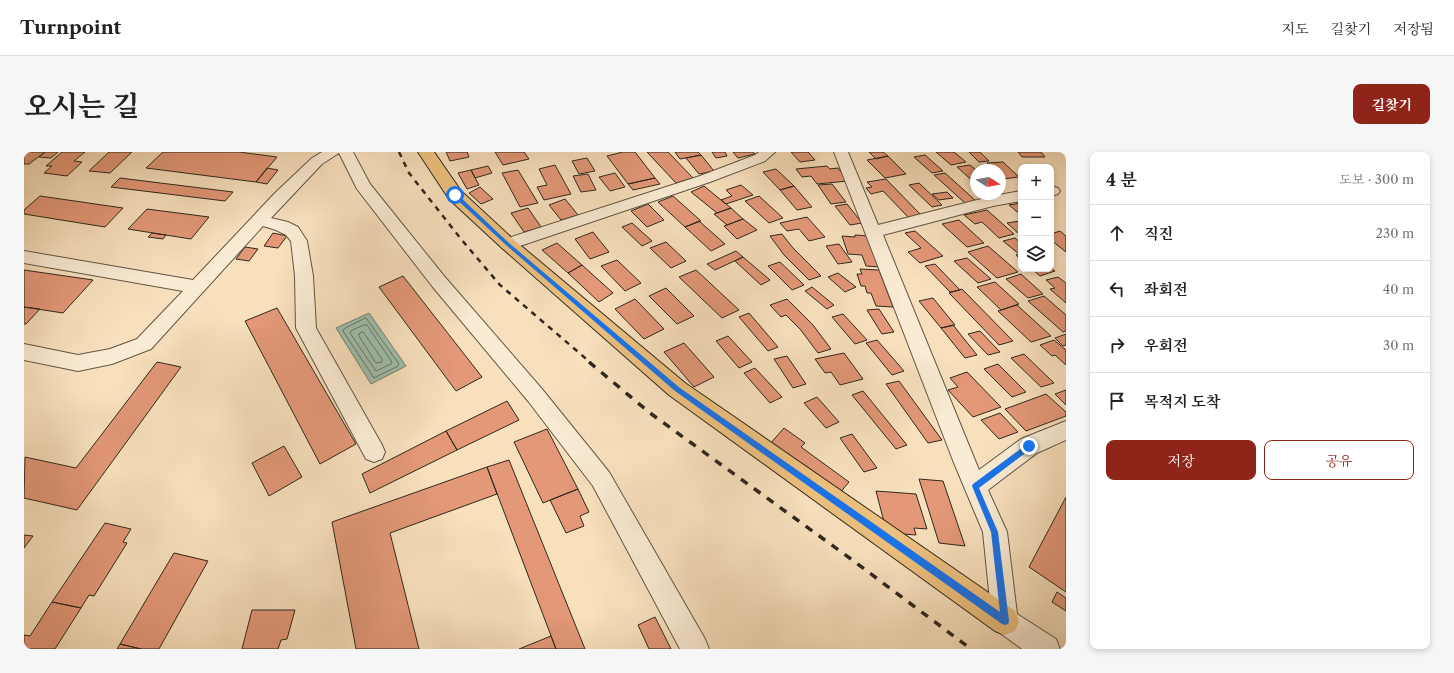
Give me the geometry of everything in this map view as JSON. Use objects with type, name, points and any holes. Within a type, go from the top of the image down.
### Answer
[{"type":"main road","points":[[426,152],[455,195],[508,244],[677,389],[1005,621]]},
{"type":"street","points":[[24,352],[78,363],[112,356],[144,344],[317,161],[333,152]]},
{"type":"street","points":[[346,152],[363,186],[438,281],[536,395],[601,479],[695,649]]},
{"type":"street","points":[[508,244],[704,179],[760,158],[768,152]]},
{"type":"street","points":[[841,152],[975,486],[995,532],[1005,621],[1046,649]]},
{"type":"street","points":[[873,232],[993,201],[1018,197]]},
{"type":"street","points":[[260,220],[282,226],[292,231],[299,242],[304,276],[306,328],[374,452]]},
{"type":"street","points":[[24,257],[198,286]]},
{"type":"street","points":[[975,486],[1029,446],[1066,430]]},
{"type":"water","points":[[369,313],[406,366],[371,384],[336,328]]},
{"type":"building","points":[[24,152],[45,152],[29,164],[24,164]]},
{"type":"building","points":[[45,152],[58,152],[51,158],[39,157]]},
{"type":"building","points":[[62,152],[85,152],[74,161],[82,162],[67,176],[44,173],[52,166],[46,166]]},
{"type":"building","points":[[109,152],[132,152],[110,173],[89,171]]},
{"type":"building","points":[[163,152],[239,152],[277,157],[256,182],[146,168]]},
{"type":"building","points":[[446,152],[467,152],[469,157],[450,161]]},
{"type":"building","points":[[495,152],[524,152],[529,159],[503,165]]},
{"type":"building","points":[[623,152],[635,152],[655,178],[628,184],[607,156]]},
{"type":"building","points":[[647,152],[668,152],[693,178],[676,183]]},
{"type":"building","points":[[675,152],[698,152],[701,155],[680,159]]},
{"type":"building","points":[[712,152],[725,152],[727,156],[716,158]]},
{"type":"building","points":[[733,152],[753,152],[755,154],[738,158]]},
{"type":"building","points":[[791,152],[808,152],[815,160],[800,162]]},
{"type":"building","points":[[869,152],[883,152],[888,156],[876,159]]},
{"type":"building","points":[[936,152],[954,152],[966,162],[951,165]]},
{"type":"building","points":[[969,152],[980,152],[989,161],[979,162]]},
{"type":"building","points":[[1018,152],[1041,152],[1045,157],[1022,157]]},
{"type":"building","points":[[701,155],[714,171],[699,174],[686,158]]},
{"type":"building","points":[[925,155],[943,171],[932,173],[914,157]]},
{"type":"building","points":[[888,156],[906,174],[885,178],[867,160]]},
{"type":"building","points":[[587,158],[595,171],[579,174],[572,161]]},
{"type":"building","points":[[1003,162],[1005,164],[988,164],[987,163]]},
{"type":"building","points":[[555,165],[571,194],[544,200],[537,187],[547,185],[539,169]]},
{"type":"building","points":[[970,165],[970,179],[957,167]]},
{"type":"building","points":[[1006,165],[1018,176],[1006,179]]},
{"type":"building","points":[[488,166],[492,173],[475,178],[471,170]]},
{"type":"building","points":[[827,166],[830,169],[838,168],[848,181],[817,184],[811,176],[802,177],[796,169]]},
{"type":"building","points":[[267,168],[278,170],[267,184],[256,182]]},
{"type":"building","points":[[776,169],[794,186],[780,190],[763,172]]},
{"type":"building","points":[[471,170],[479,185],[467,189],[458,173]]},
{"type":"building","points":[[518,170],[538,203],[520,207],[502,173]]},
{"type":"building","points":[[615,173],[625,187],[610,191],[599,177]]},
{"type":"building","points":[[945,173],[970,196],[970,200],[976,201],[965,203],[934,175]]},
{"type":"building","points":[[588,174],[596,190],[581,192],[573,176]]},
{"type":"building","points":[[120,178],[233,192],[225,201],[111,187]]},
{"type":"building","points":[[655,178],[660,184],[633,190],[628,184]]},
{"type":"building","points":[[886,179],[921,215],[908,217],[883,191],[871,194],[866,188],[872,187],[867,182]]},
{"type":"building","points":[[919,183],[942,205],[932,207],[909,185]]},
{"type":"building","points":[[832,184],[846,202],[831,204],[818,185]]},
{"type":"building","points":[[741,185],[753,195],[726,204],[721,200],[732,196],[726,190]]},
{"type":"building","points":[[704,186],[731,208],[717,213],[691,192]]},
{"type":"building","points":[[794,186],[812,207],[797,210],[780,190]]},
{"type":"building","points":[[480,187],[493,199],[481,204],[469,193]]},
{"type":"building","points":[[947,192],[953,198],[939,200],[932,194]]},
{"type":"building","points":[[40,196],[123,208],[105,227],[24,214],[24,210]]},
{"type":"building","points":[[673,196],[701,221],[685,227],[658,202]]},
{"type":"building","points":[[759,196],[783,218],[769,223],[745,201]]},
{"type":"building","points":[[565,199],[578,215],[561,220],[549,205]]},
{"type":"building","points":[[648,204],[664,220],[647,227],[631,211]]},
{"type":"building","points":[[847,204],[862,223],[850,225],[835,206]]},
{"type":"building","points":[[1018,204],[1018,212],[1009,205]]},
{"type":"building","points":[[528,208],[541,227],[524,232],[511,213]]},
{"type":"building","points":[[731,208],[743,219],[727,225],[714,214]]},
{"type":"building","points":[[147,209],[209,217],[191,239],[128,229]]},
{"type":"building","points":[[987,210],[1014,234],[999,238],[982,222],[975,224],[964,215]]},
{"type":"building","points":[[807,217],[825,237],[809,241],[799,229],[787,231],[780,223]]},
{"type":"building","points":[[743,219],[757,230],[737,239],[724,226]]},
{"type":"building","points":[[959,220],[984,243],[967,247],[942,224]]},
{"type":"building","points":[[699,221],[725,244],[711,251],[685,227]]},
{"type":"building","points":[[1018,221],[1018,233],[1007,223]]},
{"type":"building","points":[[632,223],[652,241],[642,246],[622,227]]},
{"type":"building","points":[[915,231],[943,256],[920,263],[908,252],[921,248],[905,233]]},
{"type":"building","points":[[1060,231],[1066,236],[1066,252],[1054,242],[1054,233]]},
{"type":"building","points":[[593,232],[609,252],[590,259],[575,239]]},
{"type":"building","points":[[152,233],[166,235],[163,239],[148,237]]},
{"type":"building","points":[[273,233],[287,236],[278,248],[264,246]]},
{"type":"building","points":[[782,234],[793,248],[821,276],[809,280],[784,255],[770,236]]},
{"type":"building","points":[[855,235],[869,236],[881,267],[866,266],[862,255],[848,254],[842,236],[855,237]]},
{"type":"building","points":[[1015,238],[1018,240],[1018,253],[1003,241]]},
{"type":"building","points":[[666,242],[686,261],[671,268],[650,248]]},
{"type":"building","points":[[557,243],[582,265],[568,273],[542,250]]},
{"type":"building","points":[[839,244],[852,262],[838,264],[826,246]]},
{"type":"building","points":[[988,246],[1018,272],[997,278],[968,252]]},
{"type":"building","points":[[245,247],[258,249],[249,261],[236,259]]},
{"type":"building","points":[[736,251],[743,257],[715,270],[707,264]]},
{"type":"building","points":[[743,257],[770,280],[761,285],[735,261]]},
{"type":"building","points":[[967,258],[991,279],[978,283],[954,261]]},
{"type":"building","points":[[617,260],[641,283],[625,291],[601,266]]},
{"type":"building","points":[[780,262],[804,285],[792,290],[768,266]]},
{"type":"building","points":[[935,264],[960,290],[950,292],[925,266]]},
{"type":"building","points":[[582,265],[613,293],[599,302],[568,273]]},
{"type":"building","points":[[860,269],[879,270],[893,307],[876,306],[871,293],[867,293],[865,286],[861,286],[857,274],[862,274]]},
{"type":"building","points":[[24,270],[93,280],[63,313],[24,307]]},
{"type":"building","points":[[696,270],[739,310],[722,318],[679,277]]},
{"type":"building","points":[[1035,272],[1052,272],[1040,276]]},
{"type":"building","points":[[838,273],[856,287],[845,292],[828,277]]},
{"type":"building","points":[[1021,274],[1043,294],[1028,298],[1006,279]]},
{"type":"building","points":[[403,276],[482,377],[456,391],[379,287]]},
{"type":"building","points":[[1058,277],[1066,283],[1066,303],[1050,289],[1055,288],[1046,280]]},
{"type":"building","points":[[995,282],[1019,304],[1001,310],[977,287]]},
{"type":"building","points":[[812,287],[834,305],[827,309],[805,291]]},
{"type":"building","points":[[666,288],[694,316],[677,324],[649,296]]},
{"type":"building","points":[[962,289],[1013,341],[999,345],[949,293]]},
{"type":"building","points":[[1044,296],[1066,315],[1066,331],[1063,332],[1028,301]]},
{"type":"building","points":[[933,298],[955,325],[941,328],[919,301]]},
{"type":"building","points":[[635,299],[664,329],[644,339],[615,309]]},
{"type":"building","points":[[787,299],[813,325],[831,349],[818,353],[800,329],[786,315],[781,317],[770,305]]},
{"type":"building","points":[[1017,305],[1051,336],[1031,342],[998,311]]},
{"type":"building","points":[[24,307],[40,309],[26,324],[24,324]]},
{"type":"building","points":[[277,308],[356,444],[320,464],[245,321]]},
{"type":"building","points":[[879,309],[894,332],[882,334],[867,310]]},
{"type":"building","points":[[749,313],[778,347],[768,351],[739,317]]},
{"type":"building","points":[[843,314],[867,340],[855,344],[832,317]]},
{"type":"building","points":[[953,325],[977,355],[965,358],[941,328]]},
{"type":"building","points":[[980,331],[1000,352],[988,355],[968,334]]},
{"type":"building","points":[[1066,334],[1066,345],[1063,346],[1055,338]]},
{"type":"building","points":[[728,336],[752,362],[739,368],[716,341]]},
{"type":"building","points":[[877,340],[904,371],[892,375],[866,343]]},
{"type":"building","points":[[1054,340],[1066,350],[1066,365],[1055,355],[1052,356],[1040,345]]},
{"type":"building","points":[[684,343],[714,377],[694,387],[664,352]]},
{"type":"building","points":[[844,353],[863,379],[840,385],[831,372],[825,373],[815,359]]},
{"type":"building","points":[[1024,354],[1054,383],[1041,387],[1011,358]]},
{"type":"building","points":[[787,356],[806,384],[793,388],[774,359]]},
{"type":"building","points":[[157,362],[181,367],[77,510],[24,498],[25,457],[76,468]]},
{"type":"building","points":[[998,364],[1026,392],[1012,397],[984,369]]},
{"type":"building","points":[[755,368],[782,397],[770,403],[744,373]]},
{"type":"building","points":[[967,372],[1001,407],[973,417],[948,390],[958,387],[950,378]]},
{"type":"building","points":[[899,381],[942,440],[928,443],[886,384]]},
{"type":"building","points":[[1066,390],[1066,405],[1055,394]]},
{"type":"building","points":[[863,391],[907,445],[896,449],[852,395]]},
{"type":"building","points":[[1046,394],[1066,412],[1066,416],[1026,431],[1005,409]]},
{"type":"building","points":[[817,397],[839,422],[826,428],[804,403]]},
{"type":"building","points":[[507,401],[519,420],[457,450],[446,431]]},
{"type":"building","points":[[1000,413],[1018,432],[999,439],[981,420]]},
{"type":"building","points":[[784,428],[805,443],[801,447],[849,482],[838,495],[769,445]]},
{"type":"building","points":[[547,429],[578,489],[543,503],[514,442]]},
{"type":"building","points":[[446,431],[457,450],[370,493],[362,474]]},
{"type":"building","points":[[852,434],[877,468],[864,472],[840,438]]},
{"type":"building","points":[[284,446],[302,477],[269,496],[252,463]]},
{"type":"building","points":[[509,460],[585,649],[556,649],[487,467]]},
{"type":"building","points":[[487,467],[497,494],[390,533],[419,649],[356,649],[332,522]]},
{"type":"building","points":[[919,479],[943,481],[965,546],[939,543]]},
{"type":"building","points":[[578,489],[589,512],[580,516],[584,526],[566,533],[550,500]]},
{"type":"building","points":[[876,491],[916,494],[927,529],[914,528],[916,535],[891,533],[885,526]]},
{"type":"building","points":[[1066,497],[1066,592],[1029,567]]},
{"type":"building","points":[[105,523],[131,529],[123,542],[127,543],[94,596],[89,595],[81,608],[52,602]]},
{"type":"building","points":[[24,535],[33,536],[24,548]]},
{"type":"building","points":[[174,553],[208,561],[159,649],[141,649],[120,644]]},
{"type":"building","points":[[1057,592],[1066,598],[1066,611],[1052,602]]},
{"type":"building","points":[[52,602],[81,608],[55,649],[24,649],[24,635],[30,636]]},
{"type":"building","points":[[252,610],[295,610],[287,639],[281,640],[278,649],[242,649]]},
{"type":"building","points":[[655,617],[671,649],[649,649],[638,625]]},
{"type":"building","points":[[551,636],[556,649],[519,649]]},
{"type":"building","points":[[120,644],[141,649],[117,649]]},
{"type":"railway","points":[[399,152],[409,173],[461,239],[500,285],[591,363]]},
{"type":"railway","points":[[589,362],[650,413],[851,559],[971,649]]},
{"type":"route","points":[[455,195],[508,244],[677,389],[1005,621],[995,532],[975,486],[1029,446]]}]
